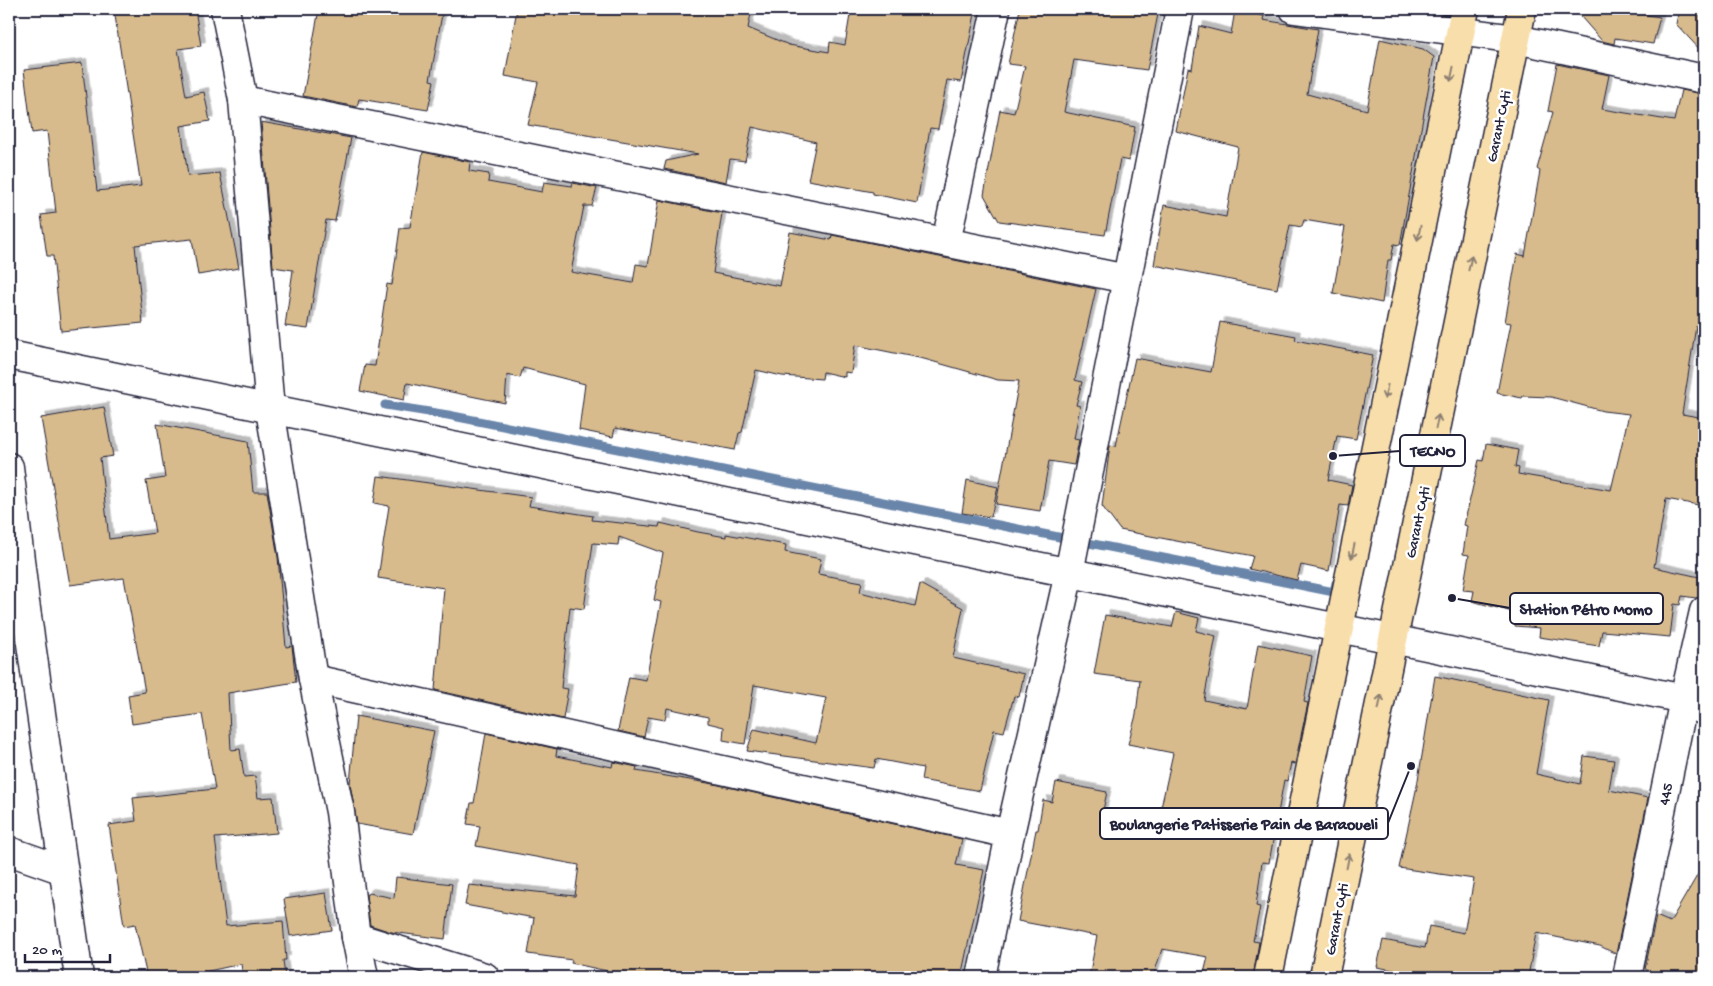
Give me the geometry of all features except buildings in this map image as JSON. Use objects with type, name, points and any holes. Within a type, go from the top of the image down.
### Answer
[{"type":"main road","name":"Garant Cyti","points":[[1324,977],[1522,9]]},
{"type":"main road","points":[[1268,977],[1463,20]]},
{"type":"street","points":[[225,9],[243,100],[270,409],[314,679],[340,812],[356,937],[364,977]]},
{"type":"street","points":[[946,242],[996,9]]},
{"type":"street","points":[[981,977],[1010,834],[1069,573],[1180,9]]},
{"type":"street","points":[[1294,9],[1463,20],[1516,39],[1704,79]]},
{"type":"street","points":[[243,100],[1127,279]]},
{"type":"street","points":[[9,355],[1393,639],[1694,705]]},
{"type":"street","points":[[9,467],[17,599],[63,870],[78,977]]},
{"type":"street","name":"445","points":[[1627,977],[1694,705],[1704,611]]},
{"type":"street","points":[[314,679],[1010,834]]},
{"type":"street","points":[[9,851],[63,870]]},
{"type":"street","points":[[356,937],[485,977]]},
{"type":"waterway","points":[[385,405],[448,415],[1334,592],[1336,583]]},
{"type":"place","name":"TECNO","points":[[1333,456]]},
{"type":"place","name":"Station Pétro Momo","points":[[1452,598]]},
{"type":"place","name":"Boulangerie Patisserie Pain de Baraoueli","points":[[1411,766]]}]
